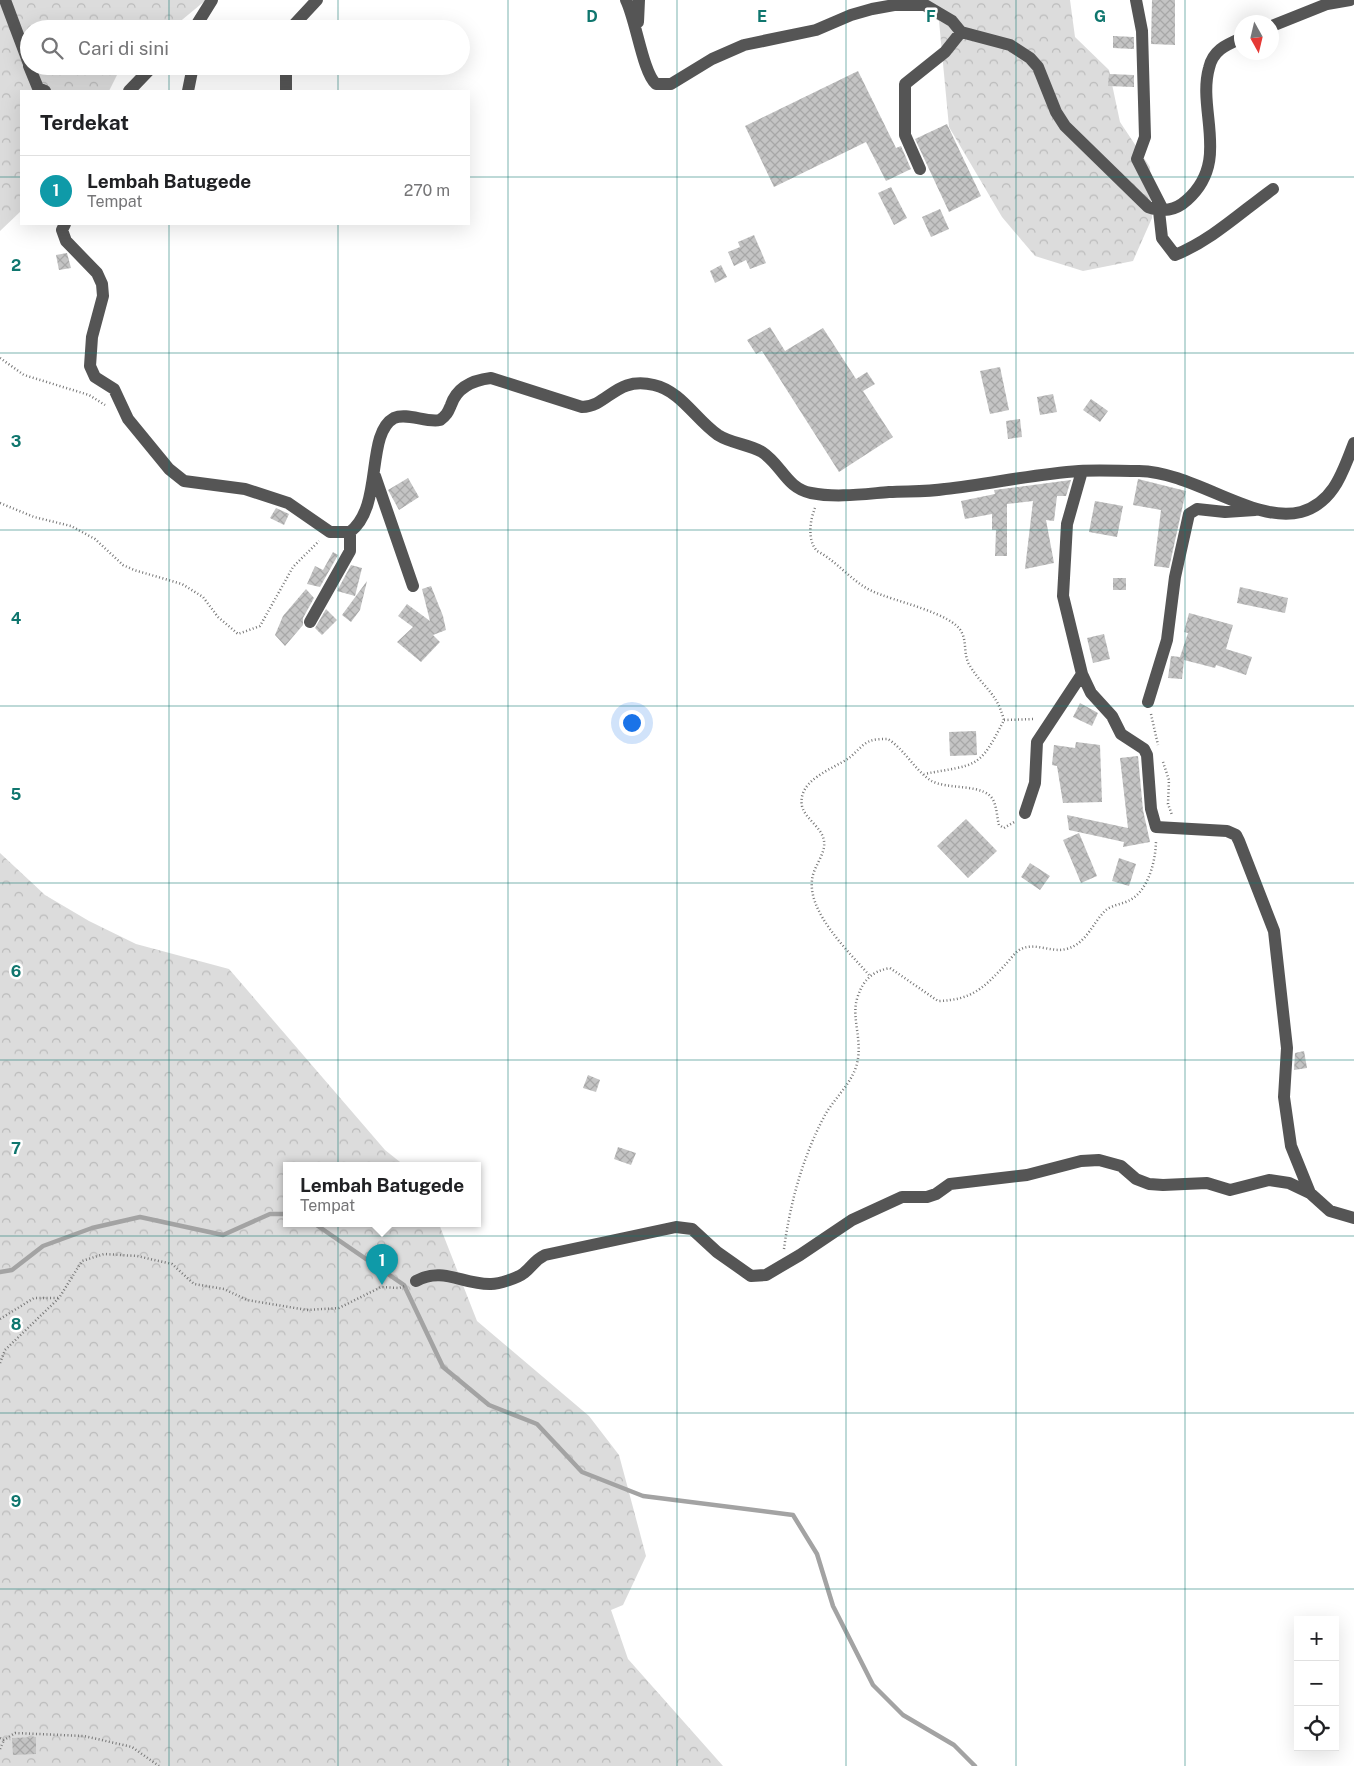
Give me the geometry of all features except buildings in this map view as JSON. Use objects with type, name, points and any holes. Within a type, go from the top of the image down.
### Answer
[{"type":"street","points":[[5,0],[20,41]]},
{"type":"street","points":[[200,20],[212,0]]},
{"type":"street","points":[[298,20],[317,0]]},
{"type":"street","points":[[626,0],[652,81],[664,86],[677,82],[712,59],[744,45],[816,30],[872,8],[894,5],[925,6],[946,16],[961,32],[1010,45],[1030,58],[1045,82],[1056,112],[1075,138],[1148,207],[1161,210],[1181,205],[1194,194],[1203,180],[1211,144],[1207,81],[1209,68],[1214,56],[1223,46],[1234,41]]},
{"type":"street","points":[[638,35],[639,0]]},
{"type":"street","points":[[1136,0],[1142,31],[1145,136],[1137,160],[1161,210],[1162,238],[1175,255],[1196,246],[1273,189]]},
{"type":"street","points":[[1279,23],[1327,4],[1350,0]]},
{"type":"street","points":[[920,169],[905,135],[905,84],[945,52],[961,32]]},
{"type":"street","points":[[33,75],[38,88],[43,90]]},
{"type":"street","points":[[130,90],[144,75]]},
{"type":"street","points":[[188,90],[191,75]]},
{"type":"street","points":[[286,75],[286,90]]},
{"type":"street","points":[[64,225],[62,230],[66,241],[97,274],[102,284],[103,296],[92,337],[90,366],[96,377],[114,389],[128,419],[169,469],[184,480],[245,489],[288,503],[330,532],[350,532]]},
{"type":"street","points":[[310,622],[350,551],[350,532],[362,520],[375,476],[379,437],[385,426],[400,417],[440,420],[449,412],[458,393],[468,384],[479,379],[503,380],[582,407],[595,405],[622,386],[653,385],[670,391],[719,435],[762,452],[788,481],[799,489],[831,495],[944,490],[1034,475],[1082,471],[1157,472],[1189,481],[1258,510],[1274,514],[1294,513],[1316,506],[1329,496],[1339,480],[1354,443]]},
{"type":"street","points":[[1082,471],[1067,524],[1063,596],[1082,674],[1091,693],[1112,716],[1121,734],[1144,749],[1147,755],[1151,810],[1156,827],[1227,831],[1236,835],[1239,841],[1274,931],[1287,1048],[1284,1097],[1291,1146],[1310,1193]]},
{"type":"street","points":[[375,476],[393,522],[402,558],[413,586]]},
{"type":"street","points":[[1148,702],[1167,640],[1175,577],[1189,514],[1197,509],[1224,512],[1258,510]]},
{"type":"street","points":[[1025,813],[1035,783],[1037,742],[1050,719],[1082,674]]},
{"type":"street","points":[[416,1281],[427,1275],[442,1274],[459,1280],[493,1285],[524,1273],[534,1261],[545,1255],[676,1227],[692,1229],[717,1252],[751,1276],[766,1275],[783,1266],[852,1220],[902,1197],[928,1197],[950,1184],[1027,1175],[1081,1161],[1111,1162],[1121,1166],[1136,1179],[1149,1184],[1207,1183],[1230,1190],[1269,1180],[1289,1183],[1310,1193],[1330,1211],[1354,1218]]},
{"type":"path","points":[[0,358],[24,375],[89,394],[128,419]]},
{"type":"path","points":[[831,495],[816,505],[812,516],[812,546],[871,591],[930,612],[954,623],[962,632],[966,658],[971,668],[996,696],[1004,720],[983,758],[972,765],[923,774]]},
{"type":"path","points":[[0,504],[34,517],[70,526],[95,539],[123,565],[182,584],[203,597],[218,617],[238,634],[260,626],[292,567],[330,532]]},
{"type":"path","points":[[1004,720],[1050,719]]},
{"type":"path","points":[[870,975],[836,938],[813,899],[811,881],[824,844],[823,837],[804,811],[802,793],[818,776],[850,758],[872,740],[888,739],[898,745],[923,774],[940,784],[987,793],[994,801],[999,825],[1004,828],[1015,823],[1025,813]]},
{"type":"path","points":[[783,1266],[797,1187],[810,1146],[826,1114],[852,1077],[856,1066],[860,1043],[856,1000],[870,975],[879,970],[890,968],[900,973],[927,996],[938,1001],[950,1001],[978,992],[1020,949],[1031,947],[1066,950],[1087,935],[1107,909],[1132,899],[1144,886],[1156,854],[1156,827]]},
{"type":"path","points":[[0,1362],[5,1350],[59,1298],[82,1261],[104,1254],[137,1256],[172,1264],[194,1284],[224,1289],[247,1300],[307,1310],[339,1308],[381,1287],[399,1288]]},
{"type":"path","points":[[0,1319],[34,1298],[59,1298]]},
{"type":"path","points":[[0,1749],[4,1740],[15,1733],[84,1736],[132,1747],[159,1766]]},
{"type":"path","points":[[0,1738],[4,1740]]},
{"type":"green space","points":[[0,0],[206,0],[182,20],[20,20],[20,75],[117,75],[110,90],[20,90],[20,212],[0,231]]},
{"type":"green space","points":[[904,0],[1070,0],[1075,37],[1109,70],[1120,122],[1150,167],[1152,218],[1133,261],[1083,271],[1035,256],[1002,217],[949,127],[939,21]]},
{"type":"green space","points":[[0,853],[45,895],[89,921],[136,944],[229,969],[385,1150],[400,1162],[283,1162],[283,1227],[440,1227],[477,1321],[589,1416],[619,1455],[646,1556],[623,1605],[611,1610],[628,1659],[723,1766],[0,1766]]},
{"type":"waterway","points":[[0,1272],[12,1270],[43,1246],[92,1228],[140,1217],[223,1235],[270,1214],[283,1214]]},
{"type":"waterway","points":[[319,1227],[404,1285],[443,1367],[489,1405],[537,1424],[582,1472],[643,1496],[793,1515],[817,1554],[833,1606],[873,1685],[903,1715],[954,1745],[975,1766]]},
{"type":"place","name":"Lembah Batugede","points":[[382,1285]]}]
